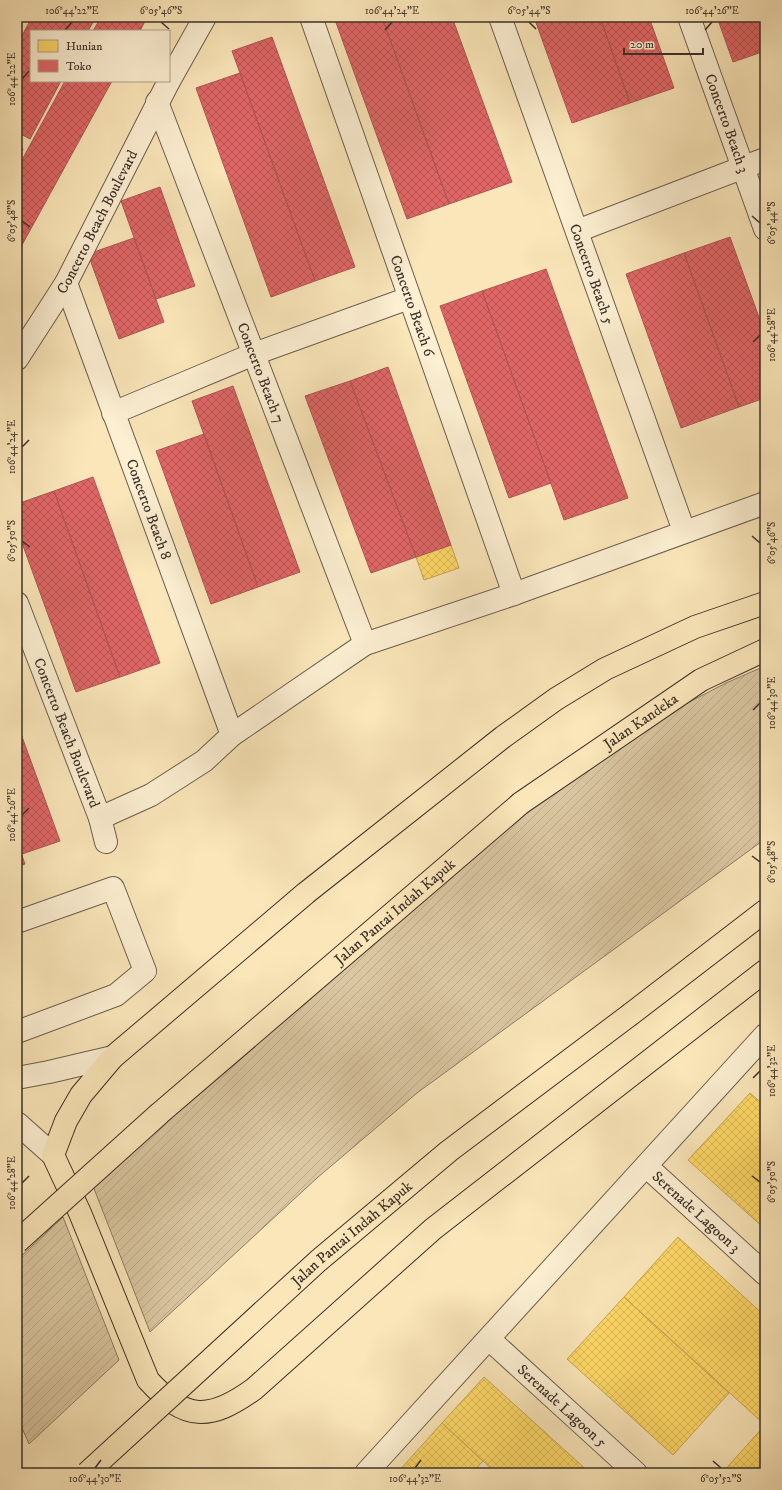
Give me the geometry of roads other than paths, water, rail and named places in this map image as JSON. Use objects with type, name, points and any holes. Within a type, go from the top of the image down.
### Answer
[{"type":"main road","points":[[765,602],[695,627],[605,670],[556,699],[504,737],[306,893],[113,1057],[81,1095],[66,1121],[53,1155],[80,1213],[148,1380],[161,1395],[177,1407],[198,1412],[218,1411],[237,1402],[254,1389],[433,1229],[765,971]]},
{"type":"main road","name":"Jalan Kandeka","points":[[521,803],[701,680],[765,650]]},
{"type":"main road","name":"Jalan Pantai Indah Kapuk","points":[[17,1242],[160,1113],[521,803]]},
{"type":"main road","name":"Jalan Pantai Indah Kapuk","points":[[87,1473],[342,1241],[448,1151],[631,1014],[765,911]]},
{"type":"street","name":"Concerto Beach Boulevard","points":[[170,79],[204,17]]},
{"type":"street","name":"Concerto Beach 6","points":[[311,17],[514,594]]},
{"type":"street","name":"Concerto Beach 5","points":[[500,17],[684,531]]},
{"type":"street","name":"Concerto Beach 3","points":[[689,17],[765,229]]},
{"type":"street","name":"Concerto Beach Boulevard","points":[[17,359],[66,283],[168,82]]},
{"type":"street","name":"Concerto Beach 7","points":[[157,102],[365,644]]},
{"type":"street","points":[[577,231],[765,159]]},
{"type":"street","name":"Concerto Beach 8","points":[[66,283],[232,735]]},
{"type":"street","points":[[113,413],[254,354],[409,298]]},
{"type":"street","points":[[100,818],[151,795],[204,760],[232,735],[365,644],[514,594],[684,531],[765,503]]},
{"type":"street","name":"Concerto Beach Boulevard","points":[[17,603],[100,818],[106,842]]},
{"type":"street","points":[[17,922],[113,888],[145,971],[116,996],[17,1032]]},
{"type":"street","points":[[366,1473],[765,1035]]},
{"type":"street","points":[[17,1078],[113,1057]]},
{"type":"street","points":[[17,1123],[53,1155]]},
{"type":"street","name":"Serenade Lagoon 3","points":[[646,1166],[765,1274]]},
{"type":"street","name":"Serenade Lagoon 5","points":[[489,1339],[636,1473]]}]
